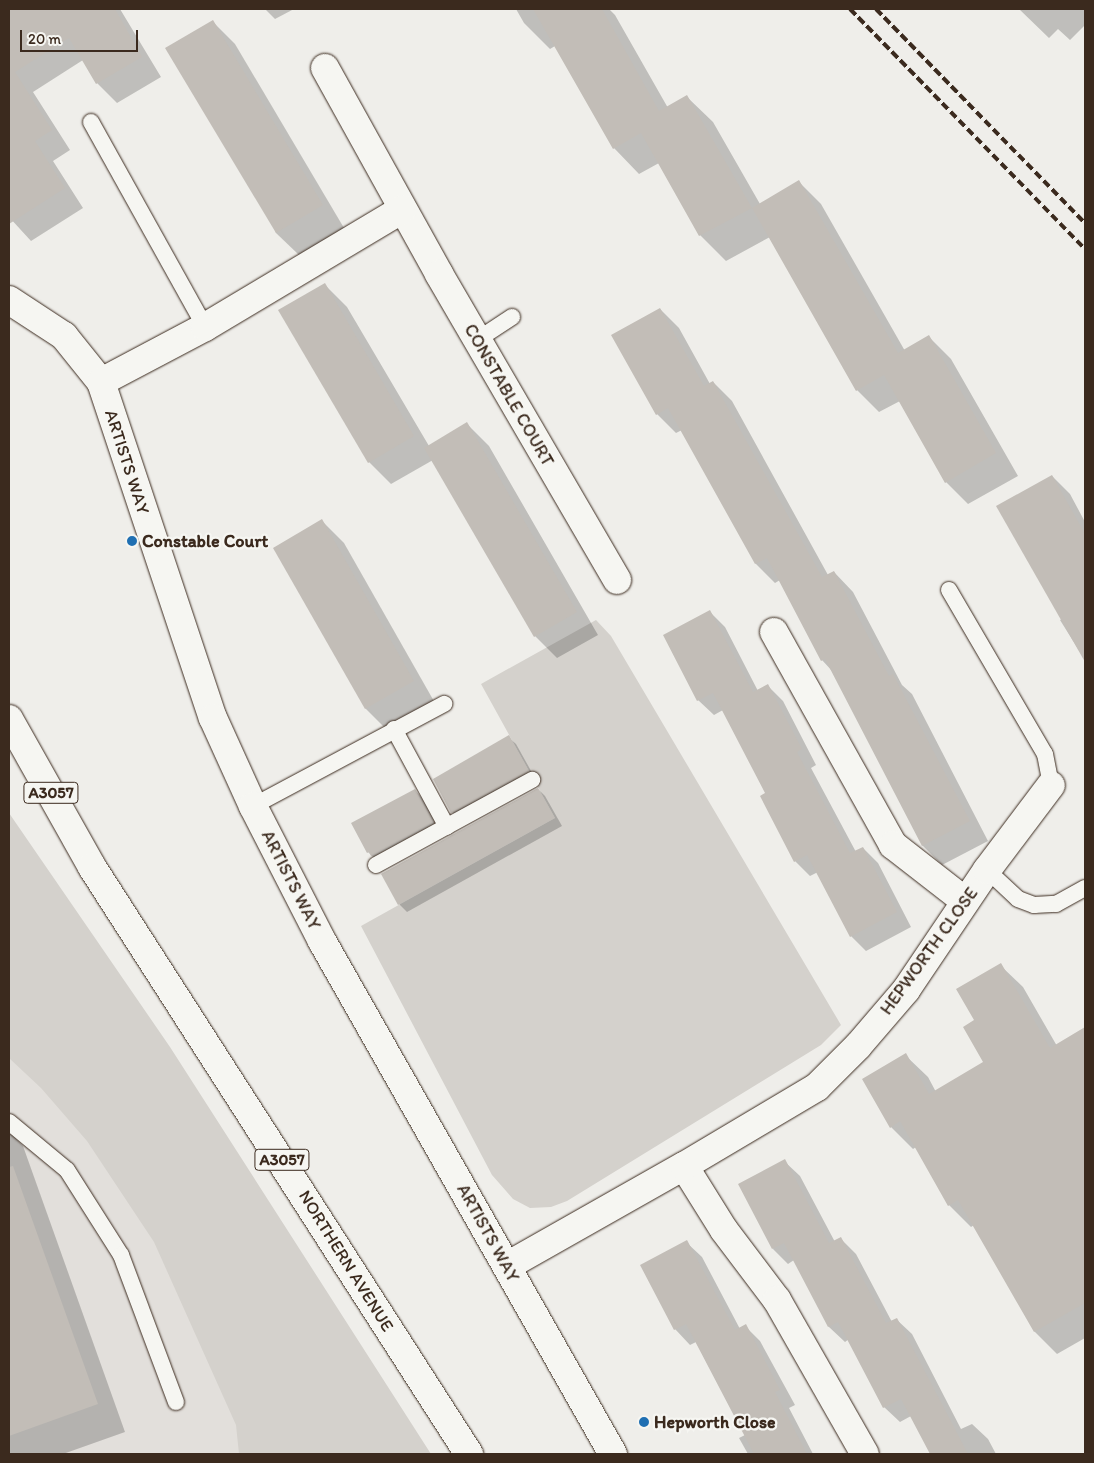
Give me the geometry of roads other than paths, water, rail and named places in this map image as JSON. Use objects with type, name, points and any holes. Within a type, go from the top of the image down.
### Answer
[{"type":"street","name":"CONSTABLE COURT","points":[[325,68],[477,340],[617,580]]},
{"type":"street","points":[[101,382],[205,326],[403,209]]},
{"type":"street","name":"ARTISTS WAY","points":[[9,300],[64,336],[101,382],[213,718],[253,806],[322,941],[613,1454]]},
{"type":"street","points":[[774,632],[893,845],[965,901]]},
{"type":"street","name":"NORTHERN AVENUE","points":[[9,719],[92,867],[468,1454]]},
{"type":"street","name":"NORTHERN AVENUE","points":[[9,758],[92,867]]},
{"type":"street","name":"HEPWORTH CLOSE","points":[[507,1266],[684,1166],[817,1087],[858,1046],[906,990],[965,901],[1051,785]]},
{"type":"street","points":[[684,1166],[724,1230],[777,1300],[865,1454]]},
{"type":"lane","points":[[91,122],[205,326]]},
{"type":"lane","points":[[477,340],[512,317]]},
{"type":"lane","points":[[949,590],[1045,754],[1051,785]]},
{"type":"lane","points":[[253,806],[394,729],[444,704]]},
{"type":"lane","points":[[394,729],[447,827]]},
{"type":"lane","points":[[376,865],[532,780]]},
{"type":"lane","points":[[987,870],[1018,899],[1034,905],[1056,904],[1085,888]]},
{"type":"lane","points":[[9,1122],[67,1170],[121,1255],[176,1402]]},
{"type":"railway","points":[[850,9],[1085,249]]},
{"type":"railway","points":[[876,9],[1085,223]]},
{"type":"place","name":"Constable Court","points":[[132,541]]},
{"type":"place","name":"Hepworth Close","points":[[644,1422]]}]
